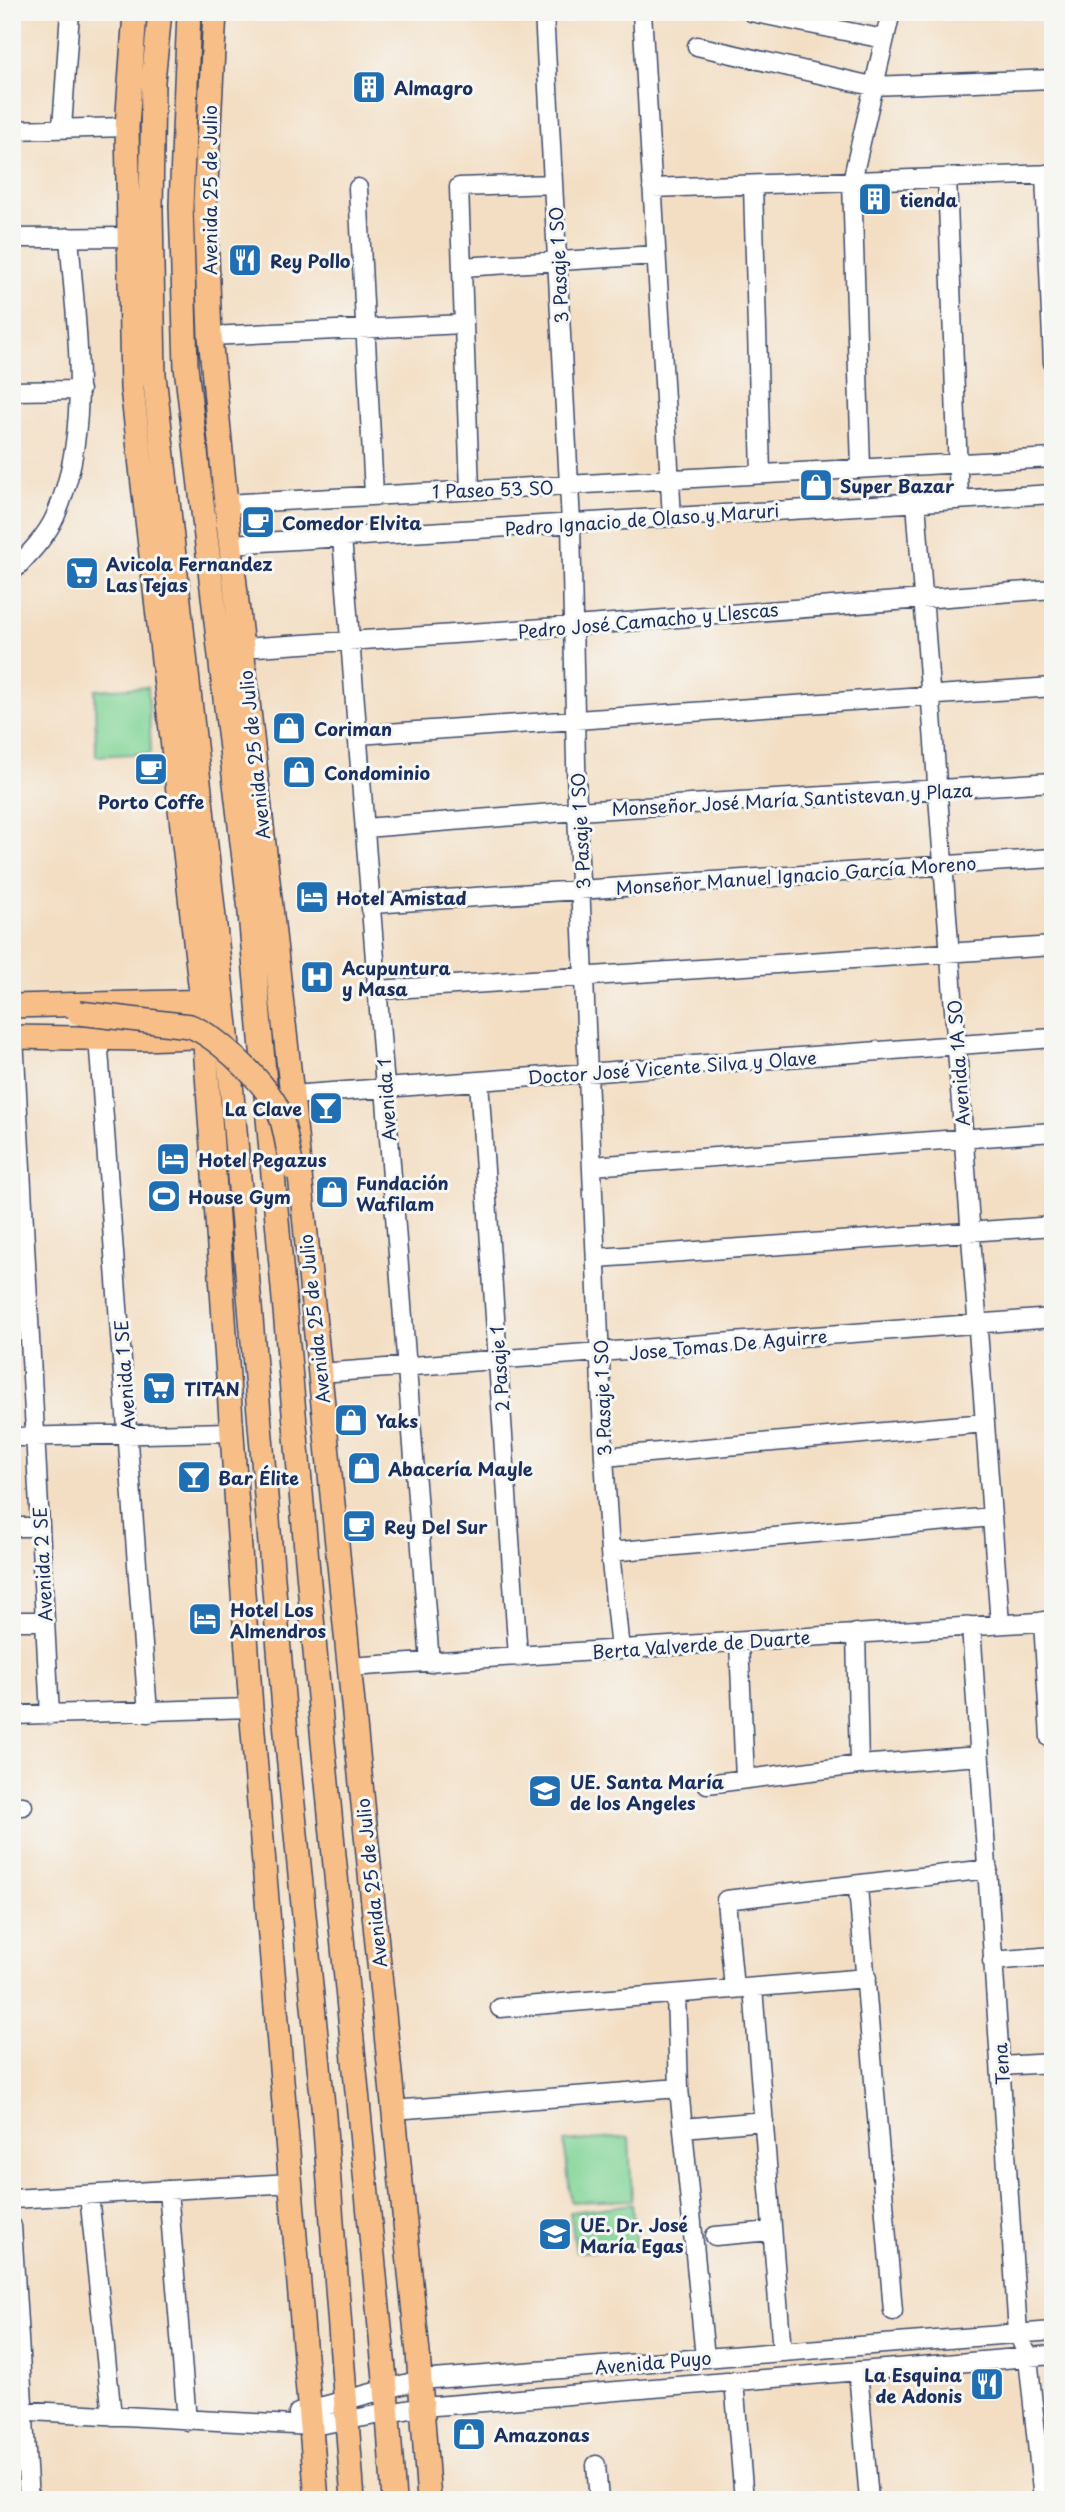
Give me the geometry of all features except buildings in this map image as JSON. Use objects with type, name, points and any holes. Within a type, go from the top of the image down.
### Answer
[{"type":"main road","points":[[136,12],[153,80]]},
{"type":"main road","points":[[136,12],[127,127],[127,237],[132,388],[213,1002]]},
{"type":"main road","points":[[160,12],[153,80],[150,209],[154,375],[216,1036],[324,2116],[353,2500]]},
{"type":"main road","name":"Avenida 25 de Julio","points":[[189,12],[181,205],[186,368],[245,864],[323,1742],[386,2389],[394,2500]]},
{"type":"main road","name":"Avenida 25 de Julio","points":[[215,12],[205,202],[210,336],[230,544],[292,1095],[423,2407],[429,2500]]},
{"type":"main road","points":[[12,1006],[213,1002]]},
{"type":"main road","points":[[12,1006],[190,1026],[203,1034],[240,1063],[271,1097],[280,1114],[304,1219]]},
{"type":"main road","points":[[13,1037],[216,1036]]},
{"type":"main road","points":[[216,1036],[231,1432],[251,1708],[317,2500]]},
{"type":"main road","points":[[296,1443],[326,1439]]},
{"type":"main road","points":[[287,1744],[298,1752],[305,1752],[323,1742]]},
{"type":"main road","points":[[303,1912],[320,1903],[340,1910]]},
{"type":"street","points":[[62,128],[70,12]]},
{"type":"street","name":"3 Pasaje 1 SO","points":[[544,12],[571,523],[577,811],[583,890],[583,978],[604,1457],[620,1650]]},
{"type":"street","points":[[642,12],[672,517]]},
{"type":"street","points":[[751,12],[884,39]]},
{"type":"street","points":[[891,12],[852,181],[861,468],[1053,458]]},
{"type":"street","points":[[697,46],[872,86],[1053,79]]},
{"type":"street","points":[[12,130],[127,127]]},
{"type":"street","points":[[652,188],[1049,174],[1053,363]]},
{"type":"street","points":[[947,177],[960,463],[959,499]]},
{"type":"street","points":[[470,490],[459,187],[553,184]]},
{"type":"street","points":[[753,185],[761,474]]},
{"type":"street","points":[[358,188],[374,494]]},
{"type":"street","points":[[12,572],[54,519],[73,450],[80,390],[69,237]]},
{"type":"street","points":[[12,239],[127,237]]},
{"type":"street","points":[[462,267],[656,255]]},
{"type":"street","points":[[210,336],[464,324]]},
{"type":"street","points":[[12,391],[80,390]]},
{"type":"street","name":"1 Paseo 53 SO","points":[[226,504],[861,468]]},
{"type":"street","name":"Pedro Ignacio de Olaso y Maruri","points":[[230,544],[1053,494]]},
{"type":"street","name":"Avenida 1A SO","points":[[916,502],[1000,1624]]},
{"type":"street","name":"Avenida 1","points":[[342,537],[430,1663]]},
{"type":"street","name":"Pedro José Camacho y Llescas","points":[[242,648],[1053,589]]},
{"type":"street","points":[[358,734],[1053,687]]},
{"type":"street","name":"Monseñor José María Santistevan y Plaza","points":[[365,828],[577,811],[1053,782]]},
{"type":"street","name":"Monseñor Manuel Ignacio García Moreno","points":[[372,904],[1053,858]]},
{"type":"street","points":[[377,990],[1053,946]]},
{"type":"street","name":"Avenida 2 SE","points":[[13,1037],[21,1342],[35,1437],[50,1715]]},
{"type":"street","name":"Avenida 1 SE","points":[[98,1037],[148,1713]]},
{"type":"street","name":"Doctor José Vicente Silva y Olave","points":[[292,1095],[1053,1038]]},
{"type":"street","name":"2 Pasaje 1","points":[[479,1081],[518,1657]]},
{"type":"street","points":[[592,1166],[1053,1132]]},
{"type":"street","points":[[597,1258],[1053,1226]]},
{"type":"street","name":"Jose Tomas De Aguirre","points":[[320,1373],[1053,1318]]},
{"type":"street","points":[[604,1457],[985,1423]]},
{"type":"street","points":[[12,1437],[231,1432]]},
{"type":"street","points":[[610,1552],[992,1517]]},
{"type":"street","points":[[12,1527],[40,1528]]},
{"type":"street","points":[[12,1621],[45,1621]]},
{"type":"street","points":[[1048,1621],[1049,1738]]},
{"type":"street","name":"Berta Valverde de Duarte","points":[[349,1667],[1048,1621]]},
{"type":"street","name":"Tena","points":[[971,1626],[1018,2333],[1028,2357],[1043,2500]]},
{"type":"street","points":[[856,1633],[859,1765]]},
{"type":"street","points":[[739,1643],[745,1779]]},
{"type":"street","points":[[12,1714],[148,1713],[251,1708]]},
{"type":"street","points":[[707,1784],[859,1765],[979,1756]]},
{"type":"street","points":[[734,1989],[726,1900],[858,1887],[988,1869]]},
{"type":"street","points":[[858,1887],[894,2311]]},
{"type":"street","points":[[992,1961],[1053,1956]]},
{"type":"street","points":[[500,2008],[867,1978]]},
{"type":"street","points":[[753,1987],[782,2352]]},
{"type":"street","points":[[676,1994],[682,2128],[705,2358]]},
{"type":"street","points":[[1002,2066],[1053,2063]]},
{"type":"street","points":[[393,2110],[679,2088]]},
{"type":"street","points":[[682,2128],[764,2122]]},
{"type":"street","points":[[12,2199],[292,2183]]},
{"type":"street","points":[[168,2190],[187,2421]]},
{"type":"street","points":[[89,2195],[112,2416]]},
{"type":"street","points":[[12,2227],[18,2411],[29,2500]]},
{"type":"street","points":[[715,2236],[772,2231]]},
{"type":"street","name":"Avenida Puyo","points":[[18,2411],[258,2424],[311,2418],[346,2410],[386,2389],[420,2380],[1053,2330]]},
{"type":"street","name":"Avenida Puyo","points":[[346,2410],[388,2413],[423,2407],[1053,2354]]},
{"type":"street","points":[[858,2371],[869,2500]]},
{"type":"street","points":[[734,2381],[744,2500]]},
{"type":"street","points":[[596,2465],[599,2500]]},
{"type":"green space","points":[[148,687],[151,753],[96,756],[95,690]]},
{"type":"green space","points":[[629,2137],[632,2200],[571,2202],[564,2142]]},
{"type":"green space","points":[[632,2204],[636,2249],[576,2252],[570,2212]]},
{"type":"place","name":"Almagro","points":[[369,87]]},
{"type":"place","name":"tienda","points":[[875,199]]},
{"type":"place","name":"Rey Pollo","points":[[245,260]]},
{"type":"place","name":"Super Bazar","points":[[816,485]]},
{"type":"place","name":"Comedor Elvita","points":[[258,522]]},
{"type":"place","name":"Avicola Fernandez Las Tejas","points":[[82,573]]},
{"type":"place","name":"Coriman","points":[[289,728]]},
{"type":"place","name":"Porto Coffe","points":[[151,769]]},
{"type":"place","name":"Condominio","points":[[299,772]]},
{"type":"place","name":"Hotel Amistad","points":[[312,897]]},
{"type":"place","name":"Acupuntura y Masa","points":[[317,977]]},
{"type":"place","name":"La Clave","points":[[326,1108]]},
{"type":"place","name":"Hotel Pegazus","points":[[173,1159]]},
{"type":"place","name":"Fundación Wafilam","points":[[332,1192]]},
{"type":"place","name":"House Gym","points":[[164,1196]]},
{"type":"place","name":"TITAN","points":[[159,1388]]},
{"type":"place","name":"Yaks","points":[[351,1420]]},
{"type":"place","name":"Abacería Mayle","points":[[364,1468]]},
{"type":"place","name":"Bar Élite","points":[[194,1477]]},
{"type":"place","name":"Rey Del Sur","points":[[359,1526]]},
{"type":"place","name":"Hotel Los Almendros","points":[[205,1619]]},
{"type":"place","name":"UE. Santa María de los Angeles","points":[[545,1791]]},
{"type":"place","name":"UE. Dr. José María Egas","points":[[555,2234]]},
{"type":"place","name":"La Esquina de Adonis","points":[[987,2384]]},
{"type":"place","name":"Amazonas","points":[[469,2434]]}]
